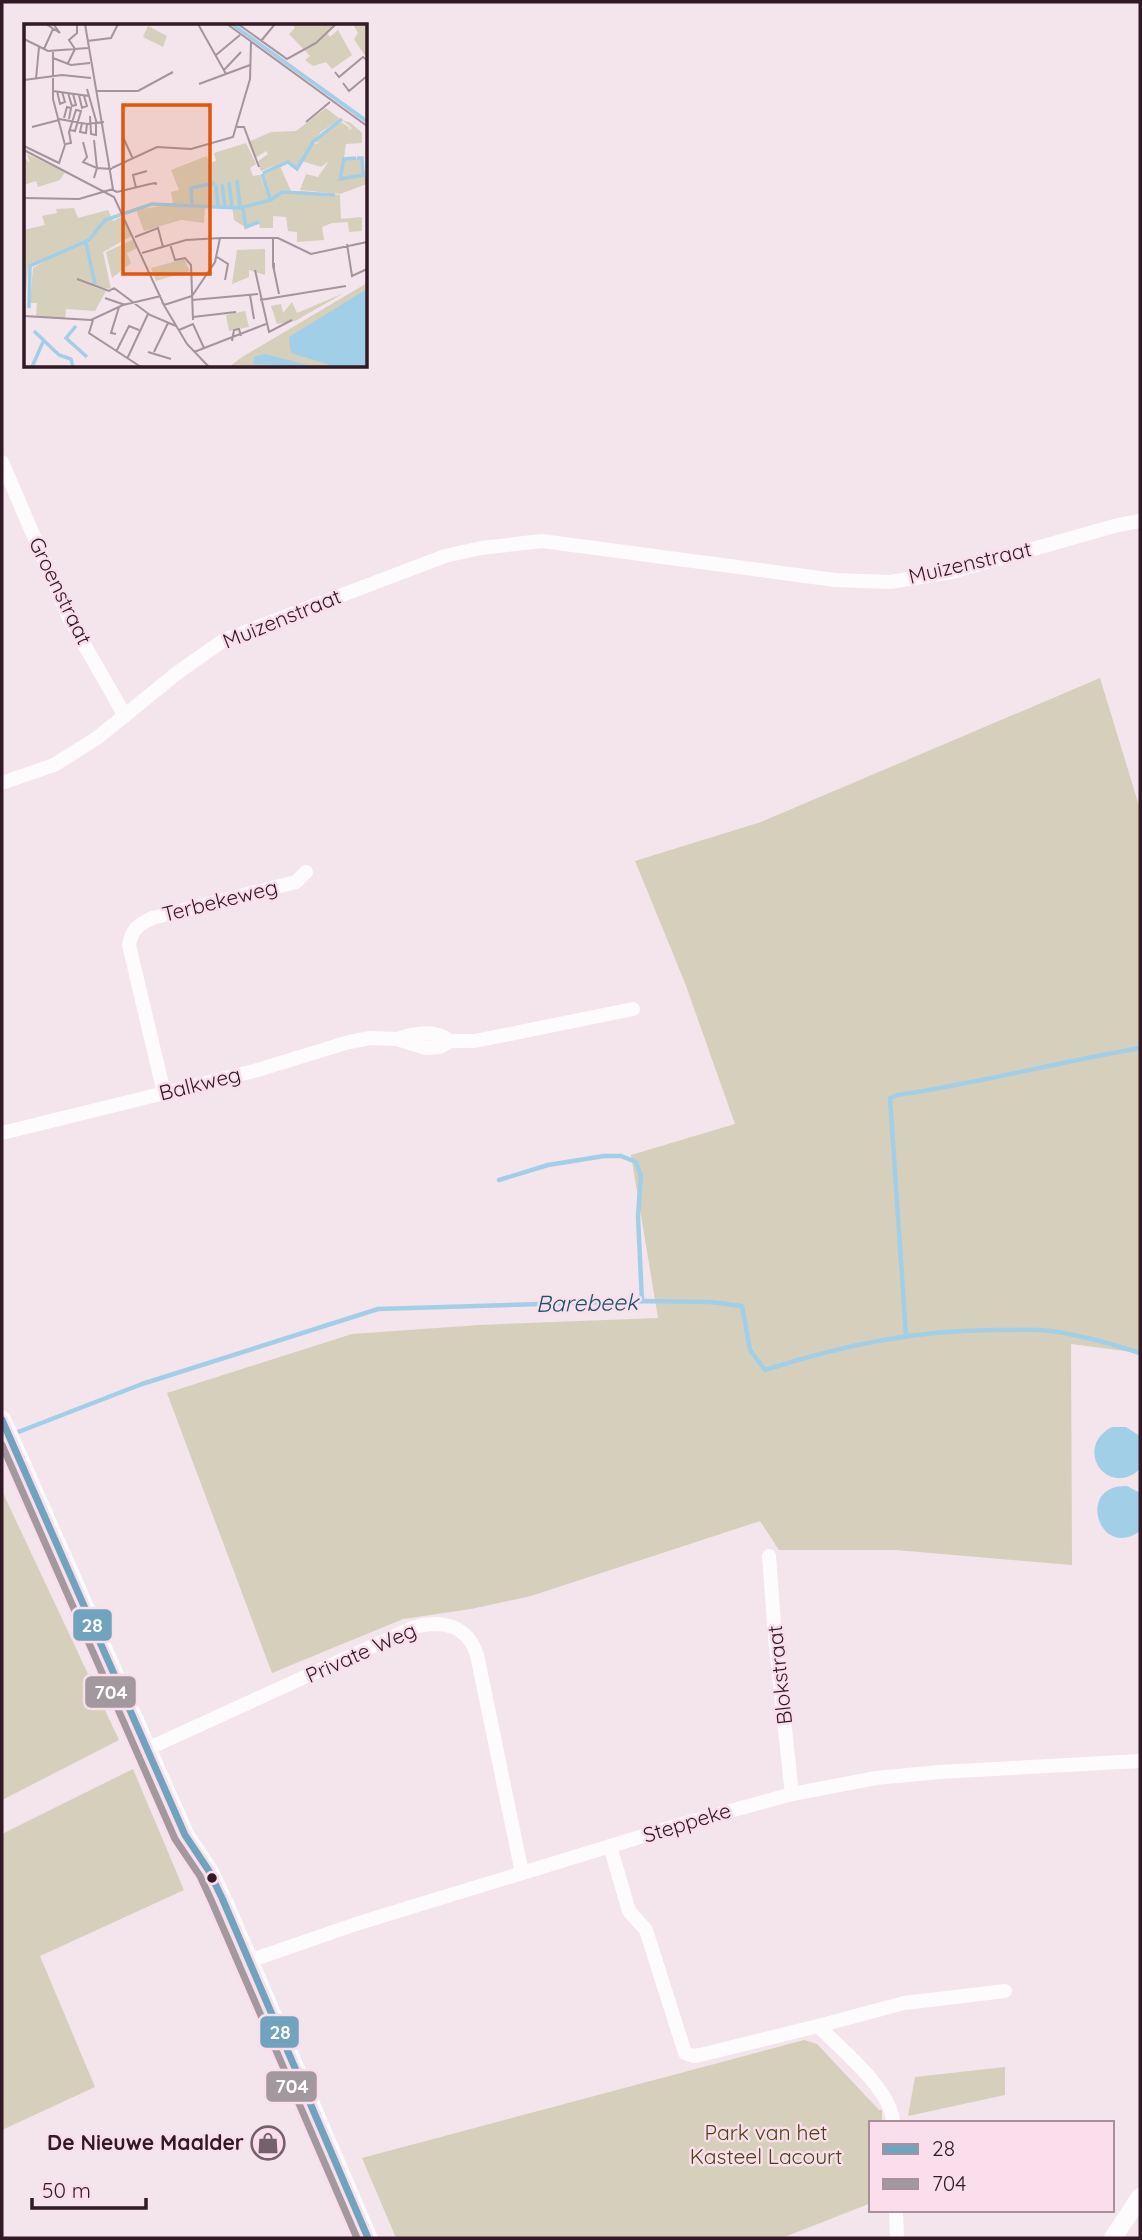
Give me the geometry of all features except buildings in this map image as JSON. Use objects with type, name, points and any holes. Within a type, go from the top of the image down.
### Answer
[{"type":"main road","points":[[2,1420],[185,1835],[209,1871],[368,2238]]},
{"type":"street","name":"Groenstraat","points":[[2,462],[68,616],[125,716]]},
{"type":"street","name":"Muizenstraat","points":[[2,783],[54,765],[97,738],[177,673],[224,640],[419,564],[481,548],[542,541],[835,580],[890,582],[951,572],[1140,521]]},
{"type":"street","name":"Terbekeweg","points":[[163,1093],[129,944],[131,932],[152,918],[296,882],[306,872]]},
{"type":"street","name":"Balkweg","points":[[2,1133],[254,1071],[349,1042],[370,1038],[397,1039],[426,1048],[440,1047],[450,1041],[475,1041],[633,1009]]},
{"type":"street","name":"Blokstraat","points":[[769,1556],[792,1794]]},
{"type":"street","name":"Private Weg","points":[[147,1749],[412,1628],[435,1623],[453,1625],[474,1644],[522,1873]]},
{"type":"street","name":"Steppeke","points":[[249,1961],[359,1923],[691,1821],[792,1794],[876,1778],[939,1772],[1140,1761]]},
{"type":"street","points":[[610,1846],[629,1911],[646,1930],[685,2053],[688,2055],[701,2055],[904,2003],[1005,1991]]},
{"type":"street","points":[[818,2026],[883,2094],[893,2114],[893,2121]]},
{"type":"street","points":[[1113,2238],[1140,2197]]},
{"type":"street","points":[[895,2212],[897,2238]]},
{"type":"green space","points":[[1100,678],[1140,809],[1140,1353],[1071,1344],[1072,1565],[896,1550],[779,1550],[760,1521],[531,1596],[471,1609],[403,1619],[272,1673],[167,1393],[352,1334],[479,1325],[658,1318],[631,1155],[735,1124],[685,983],[635,861],[761,822]]},
{"type":"green space","points":[[2,1491],[119,1740],[2,1800]]},
{"type":"green space","points":[[133,1769],[184,1890],[40,1956],[95,2087],[2,2130],[2,1834]]},
{"type":"green space","name":"Park van het Kasteel Lacourt","points":[[804,2040],[817,2044],[879,2110],[882,2110],[882,2121],[869,2121],[869,2204],[782,2238],[396,2238],[362,2158]]},
{"type":"green space","points":[[1005,2067],[1005,2095],[908,2116],[915,2077]]},
{"type":"water","points":[[1112,1427],[1126,1427],[1140,1436],[1140,1469],[1128,1477],[1116,1478],[1107,1474],[1099,1467],[1095,1457],[1095,1447],[1100,1436]]},
{"type":"water","points":[[1127,1486],[1140,1493],[1140,1531],[1126,1538],[1113,1536],[1104,1529],[1097,1507],[1101,1496],[1111,1489]]},
{"type":"waterway","points":[[906,1336],[890,1098],[1140,1048]]},
{"type":"waterway","points":[[499,1180],[548,1165],[604,1156],[621,1156],[636,1162],[641,1176],[638,1216],[642,1301]]},
{"type":"waterway","name":"Barebeek","points":[[13,1434],[142,1384],[378,1309],[642,1301],[710,1302],[742,1306],[750,1350],[765,1370],[882,1340],[972,1330],[1051,1331],[1140,1353]]},
{"type":"transit line","name":"28","points":[[2,1420],[185,1835],[209,1871],[222,1898],[368,2238]]},
{"type":"transit line","name":"704","points":[[2,1445],[175,1839],[200,1876],[212,1902],[357,2238]]},
{"type":"place","name":"De Nieuwe Maalder","points":[[268,2143]]}]
